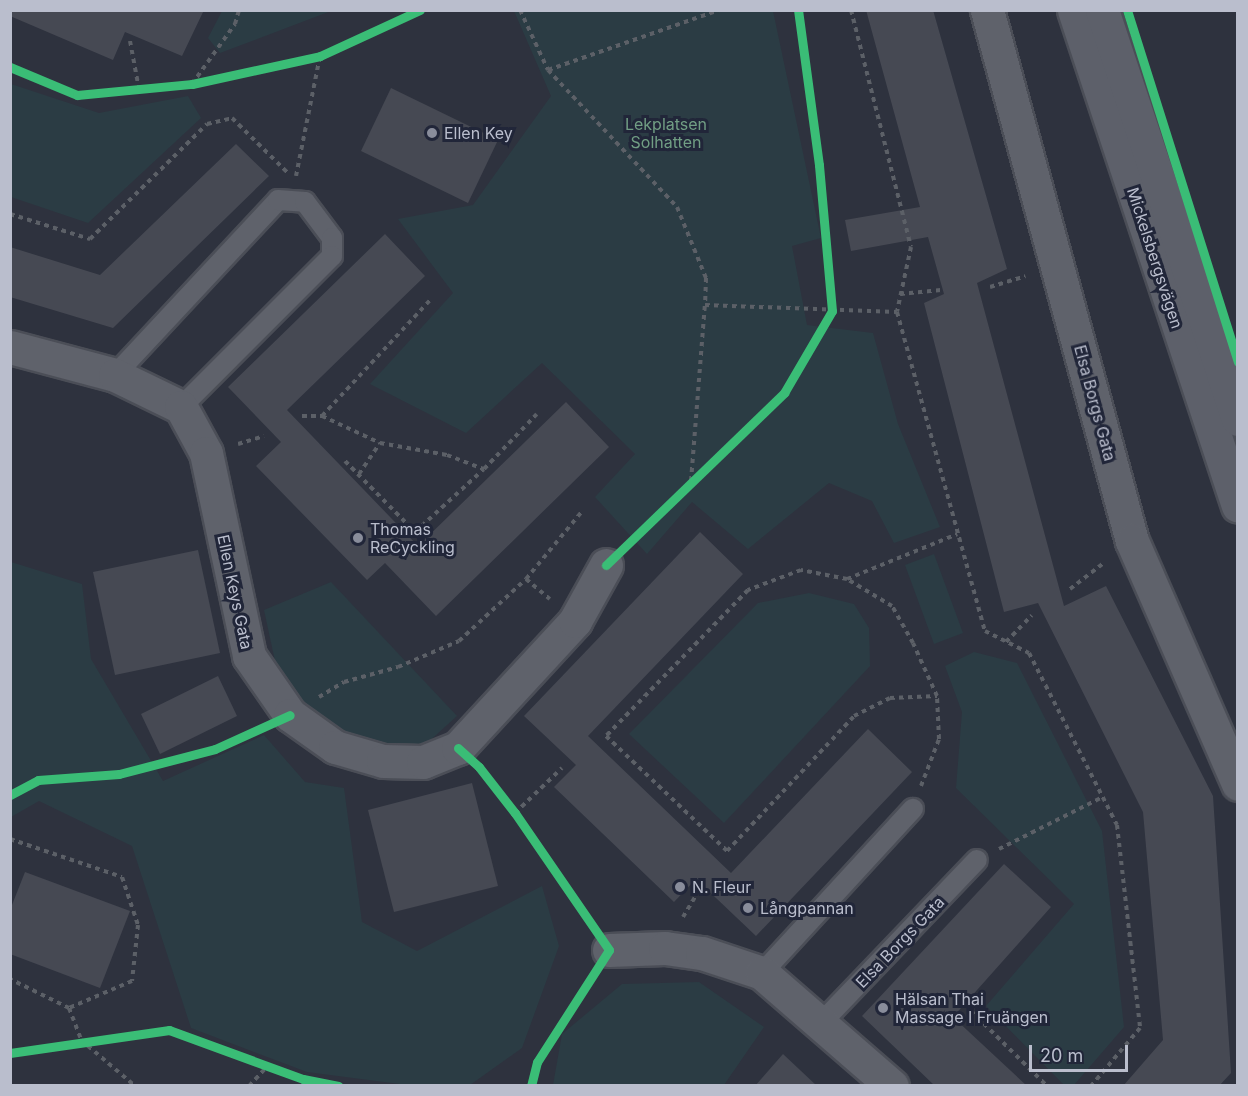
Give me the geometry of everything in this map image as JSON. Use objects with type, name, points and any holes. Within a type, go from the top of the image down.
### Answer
[{"type":"main road","name":"Mickelsbergsvägen","points":[[1074,10],[1238,506]]},
{"type":"main road","name":"Mickelsbergsvägen","points":[[1102,10],[1238,419]]},
{"type":"street","name":"Elsa Borgs Gata","points":[[987,10],[1132,541],[1238,784]]},
{"type":"street","points":[[10,347],[115,375],[182,407]]},
{"type":"street","name":"Ellen Keys Gata","points":[[182,407],[206,453],[249,656],[290,715],[335,747],[383,761],[423,762],[458,748],[575,621],[606,565]]},
{"type":"street","points":[[609,950],[664,948],[702,953],[762,973],[822,1022],[892,1086]]},
{"type":"lane","points":[[115,375],[278,200],[305,202],[332,238],[332,256],[182,407]]},
{"type":"lane","points":[[762,973],[913,809]]},
{"type":"lane","name":"Elsa Borgs Gata","points":[[822,1022],[977,860]]},
{"type":"path","points":[[192,84],[235,24],[239,10]]},
{"type":"path","points":[[520,10],[548,70],[677,207],[706,278],[691,481]]},
{"type":"path","points":[[548,70],[719,10]]},
{"type":"path","points":[[850,10],[911,248],[897,312],[985,631],[1029,653],[1117,825],[1140,1028],[1091,1086]]},
{"type":"path","points":[[130,41],[139,88]]},
{"type":"path","points":[[308,59],[330,52]]},
{"type":"path","points":[[304,148],[320,56]]},
{"type":"path","points":[[181,85],[215,79]]},
{"type":"path","points":[[128,90],[149,88]]},
{"type":"path","points":[[10,213],[90,239],[207,124],[232,118],[295,180]]},
{"type":"path","points":[[900,294],[941,290]]},
{"type":"path","points":[[322,416],[432,298]]},
{"type":"path","points":[[826,321],[832,311],[831,300]]},
{"type":"path","points":[[705,305],[897,312]]},
{"type":"path","points":[[345,461],[415,532],[484,469],[537,414]]},
{"type":"path","points":[[302,416],[322,416],[380,443],[447,455],[484,469]]},
{"type":"path","points":[[359,474],[380,443]]},
{"type":"path","points":[[683,489],[708,465]]},
{"type":"path","points":[[290,715],[344,682],[398,667],[459,641],[526,579],[583,510]]},
{"type":"path","points":[[848,579],[957,534]]},
{"type":"path","points":[[1071,589],[1132,541]]},
{"type":"path","points":[[913,809],[939,739],[937,696],[892,606],[848,579],[801,570],[748,590],[606,736],[727,851],[854,716],[890,698],[937,696]]},
{"type":"path","points":[[1006,642],[1032,615]]},
{"type":"path","points":[[515,813],[562,768]]},
{"type":"path","points":[[977,860],[1103,797]]},
{"type":"path","points":[[508,803],[521,822]]},
{"type":"path","points":[[10,839],[122,877],[138,925],[132,981],[69,1008]]},
{"type":"path","points":[[10,979],[69,1008],[81,1040],[135,1086]]},
{"type":"path","points":[[971,1011],[1047,1086]]},
{"type":"path","points":[[69,1042],[93,1038]]},
{"type":"path","points":[[256,1063],[272,1068]]},
{"type":"path","points":[[249,1086],[272,1068]]},
{"type":"green space","points":[[222,10],[331,11],[220,53],[208,38]]},
{"type":"green space","name":"Lekplatsen Solhatten","points":[[514,11],[773,11],[821,238],[792,246],[807,325],[873,333],[898,424],[940,527],[894,543],[872,501],[829,483],[748,549],[692,502],[647,554],[595,497],[635,454],[542,363],[466,433],[370,384],[453,293],[398,219],[473,205],[551,96]]},
{"type":"green space","points":[[11,84],[99,113],[188,96],[201,118],[88,223],[11,197]]},
{"type":"green space","points":[[934,554],[963,633],[934,644],[905,565]]},
{"type":"green space","points":[[11,562],[82,584],[91,659],[163,781],[264,735],[305,782],[344,788],[362,922],[417,951],[542,886],[559,946],[522,1048],[470,1085],[415,1086],[307,1072],[191,1028],[132,846],[39,801],[11,817]]},
{"type":"green space","points":[[331,582],[457,716],[425,745],[397,748],[351,736],[317,717],[278,675],[264,610]]},
{"type":"green space","points":[[809,593],[854,604],[869,628],[870,666],[724,823],[629,734],[758,603]]},
{"type":"green space","points":[[974,652],[1017,663],[1102,831],[1124,1027],[1074,1085],[1064,1085],[986,1006],[1074,904],[956,788],[962,712],[945,666]]},
{"type":"green space","points":[[699,982],[764,1027],[724,1085],[553,1085],[562,1034],[622,984]]},
{"type":"building","points":[[10,10],[204,10],[182,56],[125,32],[113,60],[10,16]]},
{"type":"building","points":[[866,10],[933,10],[1007,269],[977,283],[1064,606],[1106,586],[1213,796],[1231,1073],[1219,1086],[1123,1086],[1163,1040],[1143,812],[1038,603],[1004,612],[924,303],[944,294],[928,237],[851,251],[845,220],[920,207]]},
{"type":"building","points":[[391,88],[498,140],[468,203],[361,151]]},
{"type":"building","points":[[236,144],[269,176],[113,328],[10,297],[10,247],[100,275]]},
{"type":"building","points":[[385,234],[425,276],[287,410],[418,546],[566,402],[609,447],[436,616],[385,563],[367,580],[256,466],[281,442],[228,387]]},
{"type":"building","points":[[700,532],[743,574],[588,736],[731,873],[868,729],[912,772],[756,936],[696,879],[674,902],[554,787],[576,765],[524,716]]},
{"type":"building","points":[[198,550],[220,653],[115,675],[93,572]]},
{"type":"building","points":[[218,676],[237,716],[160,754],[141,714]]},
{"type":"building","points":[[472,783],[498,886],[394,912],[368,810]]},
{"type":"building","points":[[1004,864],[1051,907],[953,1017],[1027,1086],[935,1086],[862,1016]]},
{"type":"building","points":[[25,872],[130,911],[100,988],[10,954],[10,910]]},
{"type":"building","points":[[783,1054],[817,1086],[755,1086]]},
{"type":"cycle path","points":[[10,67],[77,95],[192,84],[320,56],[420,10]]},
{"type":"cycle path","points":[[606,565],[784,393],[832,311],[819,165],[798,10]]},
{"type":"cycle path","points":[[1127,10],[1238,362]]},
{"type":"cycle path","points":[[10,795],[38,780],[119,774],[215,749],[290,715]]},
{"type":"cycle path","points":[[458,748],[479,767],[515,813],[609,950],[537,1062],[531,1086]]},
{"type":"cycle path","points":[[10,1053],[169,1030],[303,1079],[338,1086]]},
{"type":"place","name":"Ellen Key","points":[[432,133]]},
{"type":"place","name":"Thomas ReCyckling","points":[[358,538]]},
{"type":"place","name":"N. Fleur","points":[[680,887]]},
{"type":"place","name":"Långpannan","points":[[748,908]]},
{"type":"place","name":"Hälsan Thai Massage I Fruängen","points":[[883,1008]]}]
